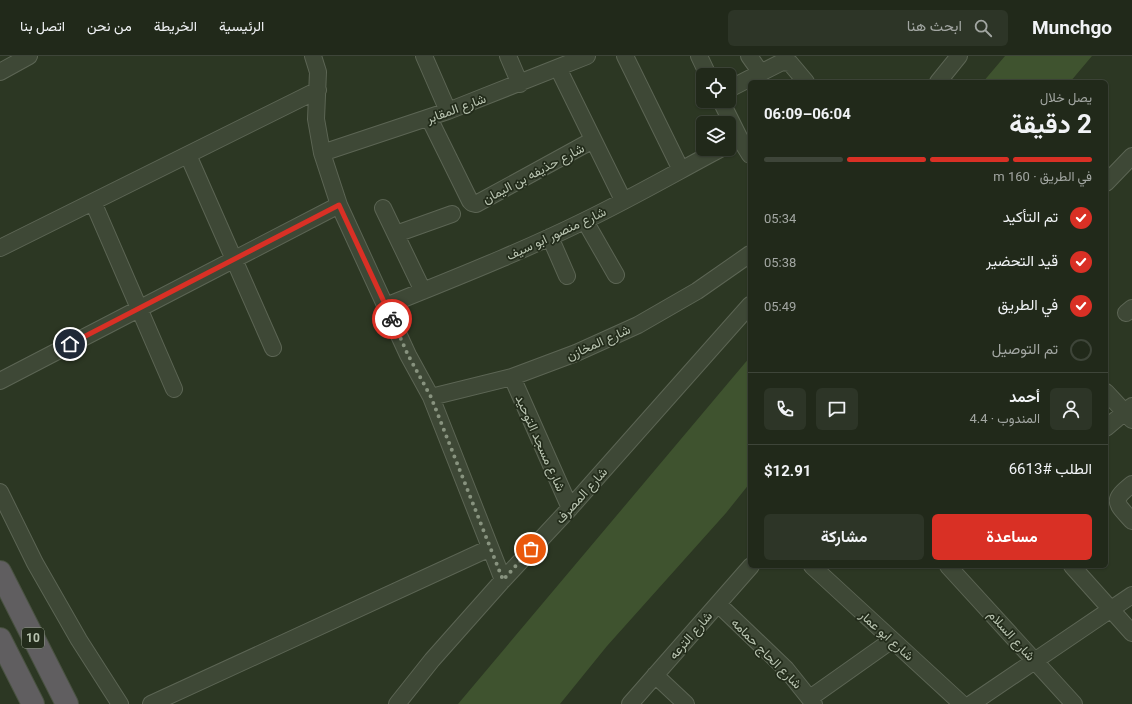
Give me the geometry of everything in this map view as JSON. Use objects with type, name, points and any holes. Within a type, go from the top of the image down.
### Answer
[{"type":"highway","name":"10","points":[[0,572],[67,704]]},
{"type":"highway","points":[[0,639],[33,704]]},
{"type":"street","points":[[0,72],[29,56]]},
{"type":"street","points":[[424,56],[448,111]]},
{"type":"street","points":[[508,56],[520,84]]},
{"type":"street","name":"شارع المقابر","points":[[322,153],[448,111],[520,84],[585,56]]},
{"type":"street","points":[[625,56],[682,170]]},
{"type":"street","points":[[699,56],[705,68]]},
{"type":"street","points":[[749,56],[761,73]]},
{"type":"street","points":[[940,80],[959,56]]},
{"type":"street","points":[[315,57],[318,72],[316,119],[322,153],[339,205],[408,355],[431,397],[503,580]]},
{"type":"street","points":[[736,86],[782,62],[786,62],[792,66],[804,80]]},
{"type":"street","points":[[558,68],[623,200]]},
{"type":"street","points":[[0,248],[318,90]]},
{"type":"street","name":"شارع حذيفه بن اليمان","points":[[429,118],[470,201],[476,204],[593,140]]},
{"type":"street","points":[[736,144],[748,153]]},
{"type":"street","points":[[188,155],[273,348]]},
{"type":"street","name":"شارع منصور ابو سيف","points":[[386,306],[468,273],[585,221],[707,156]]},
{"type":"street","points":[[1108,181],[1132,156]]},
{"type":"street","points":[[93,202],[174,389]]},
{"type":"street","points":[[0,381],[339,205]]},
{"type":"street","points":[[383,208],[423,291]]},
{"type":"street","points":[[396,234],[452,214]]},
{"type":"street","points":[[585,221],[616,275]]},
{"type":"street","points":[[550,237],[567,276]]},
{"type":"street","name":"شارع المخازن","points":[[431,397],[512,377],[576,353],[638,325],[697,291],[748,255]]},
{"type":"street","name":"شارع المصرف","points":[[397,704],[432,660],[503,580],[570,508],[748,307]]},
{"type":"street","name":"شارع مسجد التوحيد","points":[[512,377],[570,508]]},
{"type":"street","points":[[1108,394],[1130,413],[1108,427]]},
{"type":"street","points":[[1132,484],[1119,495],[1117,499],[1118,504],[1132,521]]},
{"type":"street","points":[[0,492],[35,563],[79,640],[120,704]]},
{"type":"street","points":[[151,704],[490,548]]},
{"type":"street","name":"شارع الترعه","points":[[630,704],[749,568]]},
{"type":"street","name":"شارع ابو عمار","points":[[814,568],[962,704]]},
{"type":"street","name":"شارع السلام","points":[[950,568],[1074,704]]},
{"type":"street","points":[[1074,568],[1132,633]]},
{"type":"street","points":[[971,704],[1132,595]]},
{"type":"street","name":"شارع الحاج حمامه","points":[[718,604],[786,669],[812,701]]},
{"type":"street","points":[[812,701],[892,640]]},
{"type":"street","points":[[655,675],[686,704]]},
{"type":"shaded area","points":[[1005,56],[1092,56],[1072,80],[985,80]]},
{"type":"shaded area","points":[[748,359],[748,486],[726,513],[607,646],[560,704],[458,704]]},
{"type":"way so far","points":[[392,319],[408,355],[431,397],[503,580],[531,549]]},
{"type":"route","points":[[70,344],[339,205],[392,319]]}]
